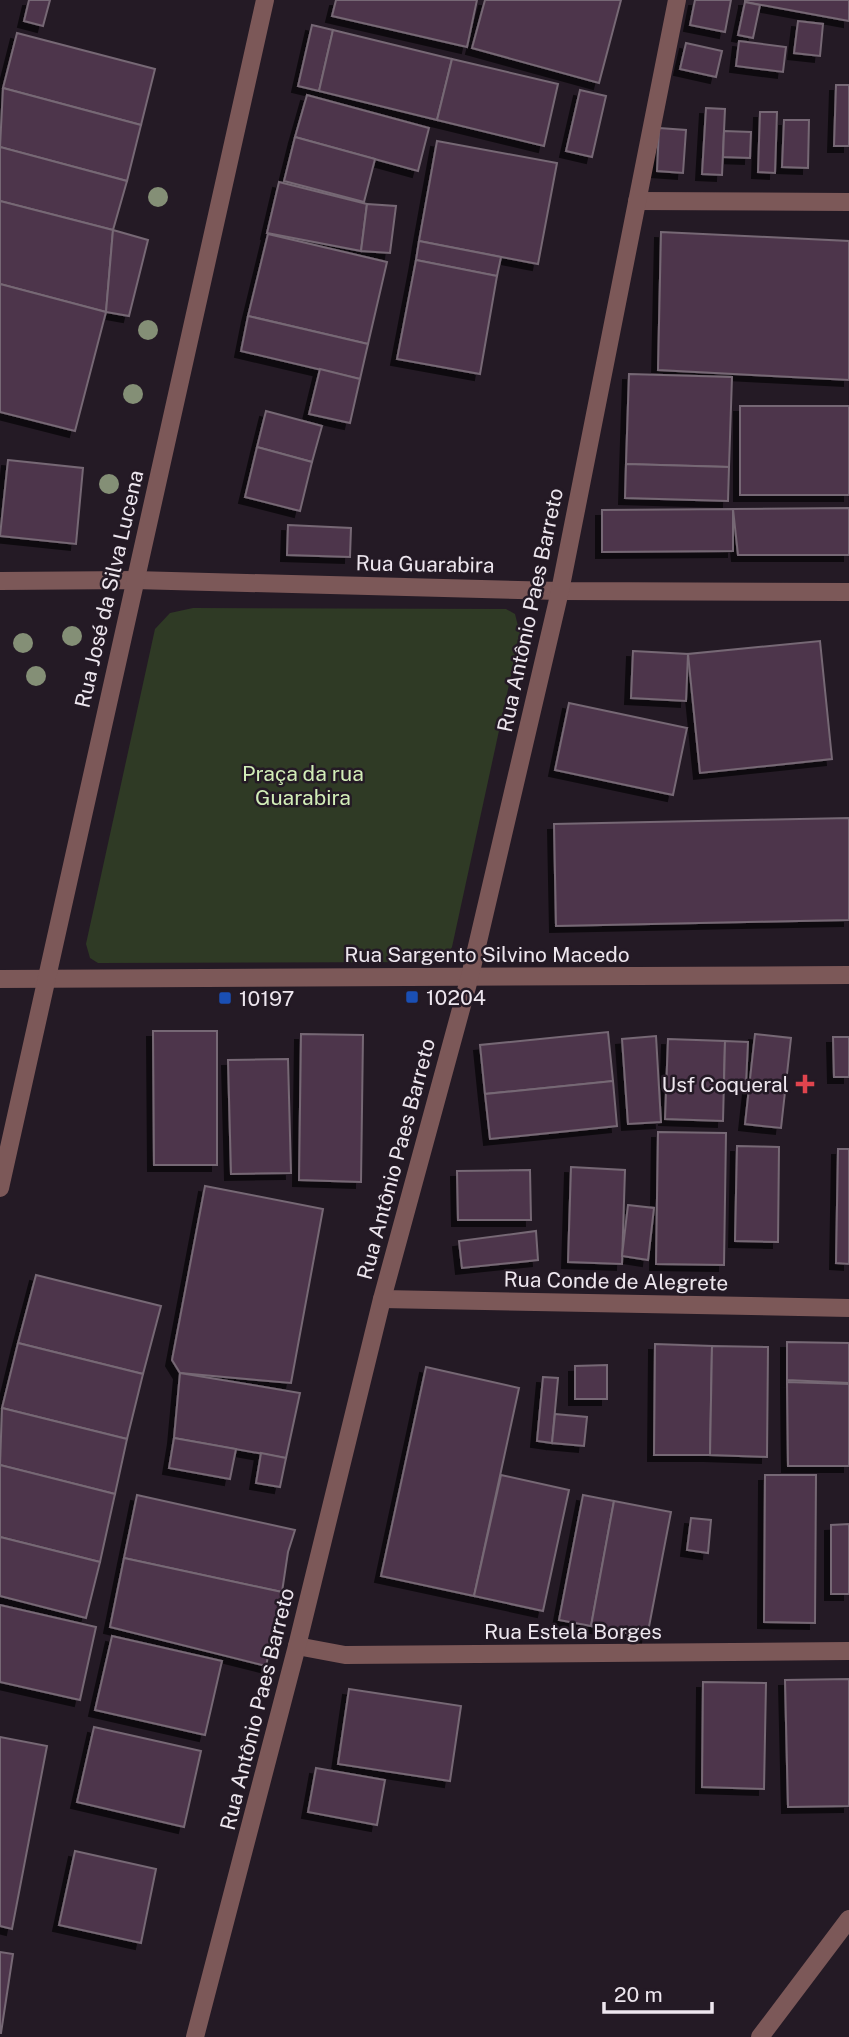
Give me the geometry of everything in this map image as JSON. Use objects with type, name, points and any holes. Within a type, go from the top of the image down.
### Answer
[{"type":"street","name":"Rua José da Silva Lucena","points":[[0,1188],[265,0]]},
{"type":"street","name":"Rua Antônio Paes Barreto","points":[[195,2037],[297,1647],[382,1299],[470,976],[560,591],[677,0]]},
{"type":"street","points":[[637,201],[849,202]]},
{"type":"street","name":"Rua Guarabira","points":[[0,581],[134,580],[560,591],[849,593]]},
{"type":"street","name":"Rua Sargento Silvino Macedo","points":[[0,979],[849,975]]},
{"type":"street","name":"Rua Conde de Alegrete","points":[[382,1299],[849,1308]]},
{"type":"street","name":"Rua Estela Borges","points":[[297,1647],[345,1655],[849,1651]]},
{"type":"street","points":[[760,2037],[849,1919]]},
{"type":"green space","name":"Praça da rua Guarabira","points":[[193,608],[506,609],[515,614],[520,634],[452,947],[446,958],[434,962],[98,963],[90,958],[86,944],[155,629],[170,613]]},
{"type":"building","points":[[29,0],[50,0],[43,26],[24,21]]},
{"type":"building","points":[[336,0],[477,0],[467,47],[332,16]]},
{"type":"building","points":[[485,0],[621,0],[599,83],[472,48]]},
{"type":"building","points":[[695,0],[731,0],[725,32],[690,25]]},
{"type":"building","points":[[849,0],[849,21],[745,2]]},
{"type":"building","points":[[745,2],[760,5],[753,38],[738,35]]},
{"type":"building","points":[[798,21],[823,24],[820,56],[794,53]]},
{"type":"building","points":[[312,25],[333,30],[319,91],[298,86]]},
{"type":"building","points":[[333,30],[452,59],[437,120],[319,91]]},
{"type":"building","points":[[17,33],[155,69],[141,125],[3,88]]},
{"type":"building","points":[[739,41],[786,47],[783,72],[736,66]]},
{"type":"building","points":[[686,43],[722,51],[716,77],[680,69]]},
{"type":"building","points":[[452,59],[558,84],[544,146],[437,120]]},
{"type":"building","points":[[836,85],[849,85],[849,146],[834,146]]},
{"type":"building","points":[[3,88],[141,125],[127,181],[0,147]]},
{"type":"building","points":[[580,90],[606,96],[592,157],[566,151]]},
{"type":"building","points":[[307,95],[429,128],[418,171],[295,137]]},
{"type":"building","points":[[706,108],[725,109],[722,175],[702,174]]},
{"type":"building","points":[[760,112],[777,112],[775,173],[758,172]]},
{"type":"building","points":[[784,120],[809,120],[808,168],[782,167]]},
{"type":"building","points":[[659,128],[686,130],[683,173],[657,171]]},
{"type":"building","points":[[724,131],[751,132],[750,158],[723,157]]},
{"type":"building","points":[[295,137],[375,159],[364,202],[284,181]]},
{"type":"building","points":[[437,141],[557,163],[538,264],[419,241]]},
{"type":"building","points":[[0,147],[127,181],[113,230],[0,201]]},
{"type":"building","points":[[279,182],[367,204],[361,251],[267,233]]},
{"type":"building","points":[[0,201],[113,230],[106,312],[0,284]]},
{"type":"building","points":[[367,204],[396,206],[390,253],[361,251]]},
{"type":"building","points":[[113,230],[148,240],[129,316],[106,312]]},
{"type":"building","points":[[661,232],[849,241],[849,380],[658,370]]},
{"type":"building","points":[[268,234],[387,262],[368,344],[248,316]]},
{"type":"building","points":[[419,241],[501,257],[497,276],[416,260]]},
{"type":"building","points":[[416,260],[497,276],[480,374],[397,359]]},
{"type":"building","points":[[0,284],[106,312],[75,431],[0,412]]},
{"type":"building","points":[[248,316],[368,344],[360,379],[241,351]]},
{"type":"building","points":[[320,369],[360,379],[350,423],[309,414]]},
{"type":"building","points":[[629,374],[732,377],[729,467],[626,464]]},
{"type":"building","points":[[740,406],[849,406],[849,495],[740,495]]},
{"type":"building","points":[[266,411],[322,426],[312,462],[257,447]]},
{"type":"building","points":[[257,447],[312,462],[300,511],[245,497]]},
{"type":"building","points":[[8,460],[83,468],[76,544],[0,536]]},
{"type":"building","points":[[626,464],[729,467],[728,501],[625,498]]},
{"type":"building","points":[[849,508],[849,555],[738,555],[733,509]]},
{"type":"building","points":[[733,509],[733,551],[602,552],[602,510]]},
{"type":"building","points":[[288,525],[351,528],[350,557],[287,555]]},
{"type":"building","points":[[820,641],[832,759],[700,773],[688,654]]},
{"type":"building","points":[[633,651],[688,654],[686,701],[631,698]]},
{"type":"building","points":[[569,703],[687,728],[673,795],[555,770]]},
{"type":"building","points":[[849,818],[849,920],[556,926],[554,824]]},
{"type":"building","points":[[153,1031],[217,1031],[217,1165],[154,1165]]},
{"type":"building","points":[[608,1032],[613,1081],[485,1094],[480,1045]]},
{"type":"building","points":[[301,1034],[363,1035],[361,1182],[299,1180]]},
{"type":"building","points":[[755,1034],[791,1038],[781,1128],[745,1124]]},
{"type":"building","points":[[656,1036],[661,1122],[628,1124],[622,1039]]},
{"type":"building","points":[[833,1037],[849,1037],[849,1077],[834,1077]]},
{"type":"building","points":[[668,1039],[725,1041],[723,1121],[665,1119]]},
{"type":"building","points":[[725,1041],[748,1042],[746,1084],[724,1083]]},
{"type":"building","points":[[288,1059],[291,1173],[231,1174],[228,1060]]},
{"type":"building","points":[[613,1081],[617,1126],[490,1139],[485,1094]]},
{"type":"building","points":[[658,1132],[726,1133],[724,1265],[656,1264]]},
{"type":"building","points":[[737,1146],[779,1147],[778,1242],[735,1241]]},
{"type":"building","points":[[838,1149],[849,1149],[849,1264],[836,1263]]},
{"type":"building","points":[[571,1167],[625,1170],[622,1264],[568,1262]]},
{"type":"building","points":[[530,1170],[531,1220],[458,1220],[457,1171]]},
{"type":"building","points":[[205,1186],[323,1209],[291,1383],[180,1373],[172,1360]]},
{"type":"building","points":[[628,1205],[654,1208],[648,1260],[622,1256]]},
{"type":"building","points":[[536,1231],[538,1260],[462,1268],[459,1241]]},
{"type":"building","points":[[36,1275],[161,1306],[143,1374],[18,1343]]},
{"type":"building","points":[[787,1342],[849,1343],[849,1383],[787,1380]]},
{"type":"building","points":[[18,1343],[143,1374],[127,1439],[2,1408]]},
{"type":"building","points":[[655,1344],[712,1346],[710,1455],[654,1455]]},
{"type":"building","points":[[712,1346],[768,1347],[767,1457],[710,1455]]},
{"type":"building","points":[[607,1365],[607,1399],[575,1399],[575,1366]]},
{"type":"building","points":[[426,1367],[519,1388],[474,1596],[381,1576]]},
{"type":"building","points":[[180,1373],[300,1393],[286,1458],[174,1438]]},
{"type":"building","points":[[543,1377],[558,1378],[552,1443],[537,1441]]},
{"type":"building","points":[[787,1382],[849,1384],[849,1466],[788,1466]]},
{"type":"building","points":[[2,1408],[127,1439],[115,1494],[0,1465]]},
{"type":"building","points":[[555,1414],[587,1417],[584,1446],[552,1443]]},
{"type":"building","points":[[174,1438],[236,1449],[230,1479],[169,1468]]},
{"type":"building","points":[[261,1453],[286,1458],[280,1487],[256,1483]]},
{"type":"building","points":[[0,1465],[115,1494],[100,1562],[0,1537]]},
{"type":"building","points":[[501,1475],[569,1490],[543,1611],[474,1596]]},
{"type":"building","points":[[765,1475],[816,1475],[815,1623],[764,1622]]},
{"type":"building","points":[[137,1495],[295,1530],[288,1552],[282,1592],[124,1558]]},
{"type":"building","points":[[583,1495],[614,1501],[591,1626],[559,1620]]},
{"type":"building","points":[[614,1501],[671,1512],[647,1637],[591,1626]]},
{"type":"building","points":[[691,1518],[711,1520],[708,1553],[687,1550]]},
{"type":"building","points":[[849,1524],[849,1594],[831,1594],[831,1525]]},
{"type":"building","points":[[0,1537],[100,1562],[86,1618],[0,1596]]},
{"type":"building","points":[[124,1558],[282,1592],[266,1666],[110,1627]]},
{"type":"building","points":[[0,1605],[96,1627],[80,1700],[0,1682]]},
{"type":"building","points":[[112,1636],[222,1661],[205,1735],[95,1710]]},
{"type":"building","points":[[849,1679],[849,1806],[788,1807],[785,1680]]},
{"type":"building","points":[[703,1682],[766,1683],[764,1789],[702,1787]]},
{"type":"building","points":[[349,1689],[461,1706],[450,1781],[338,1764]]},
{"type":"building","points":[[94,1727],[201,1751],[184,1827],[77,1802]]},
{"type":"building","points":[[0,1737],[47,1746],[12,1929],[0,1926]]},
{"type":"building","points":[[316,1768],[385,1780],[377,1825],[308,1812]]},
{"type":"building","points":[[75,1851],[156,1869],[141,1943],[59,1925]]},
{"type":"building","points":[[0,1952],[13,1954],[1,2033],[0,2033]]},
{"type":"place","name":"10204","points":[[412,997]]},
{"type":"place","name":"10197","points":[[225,998]]},
{"type":"place","name":"Usf Coqueral","points":[[805,1084]]}]
